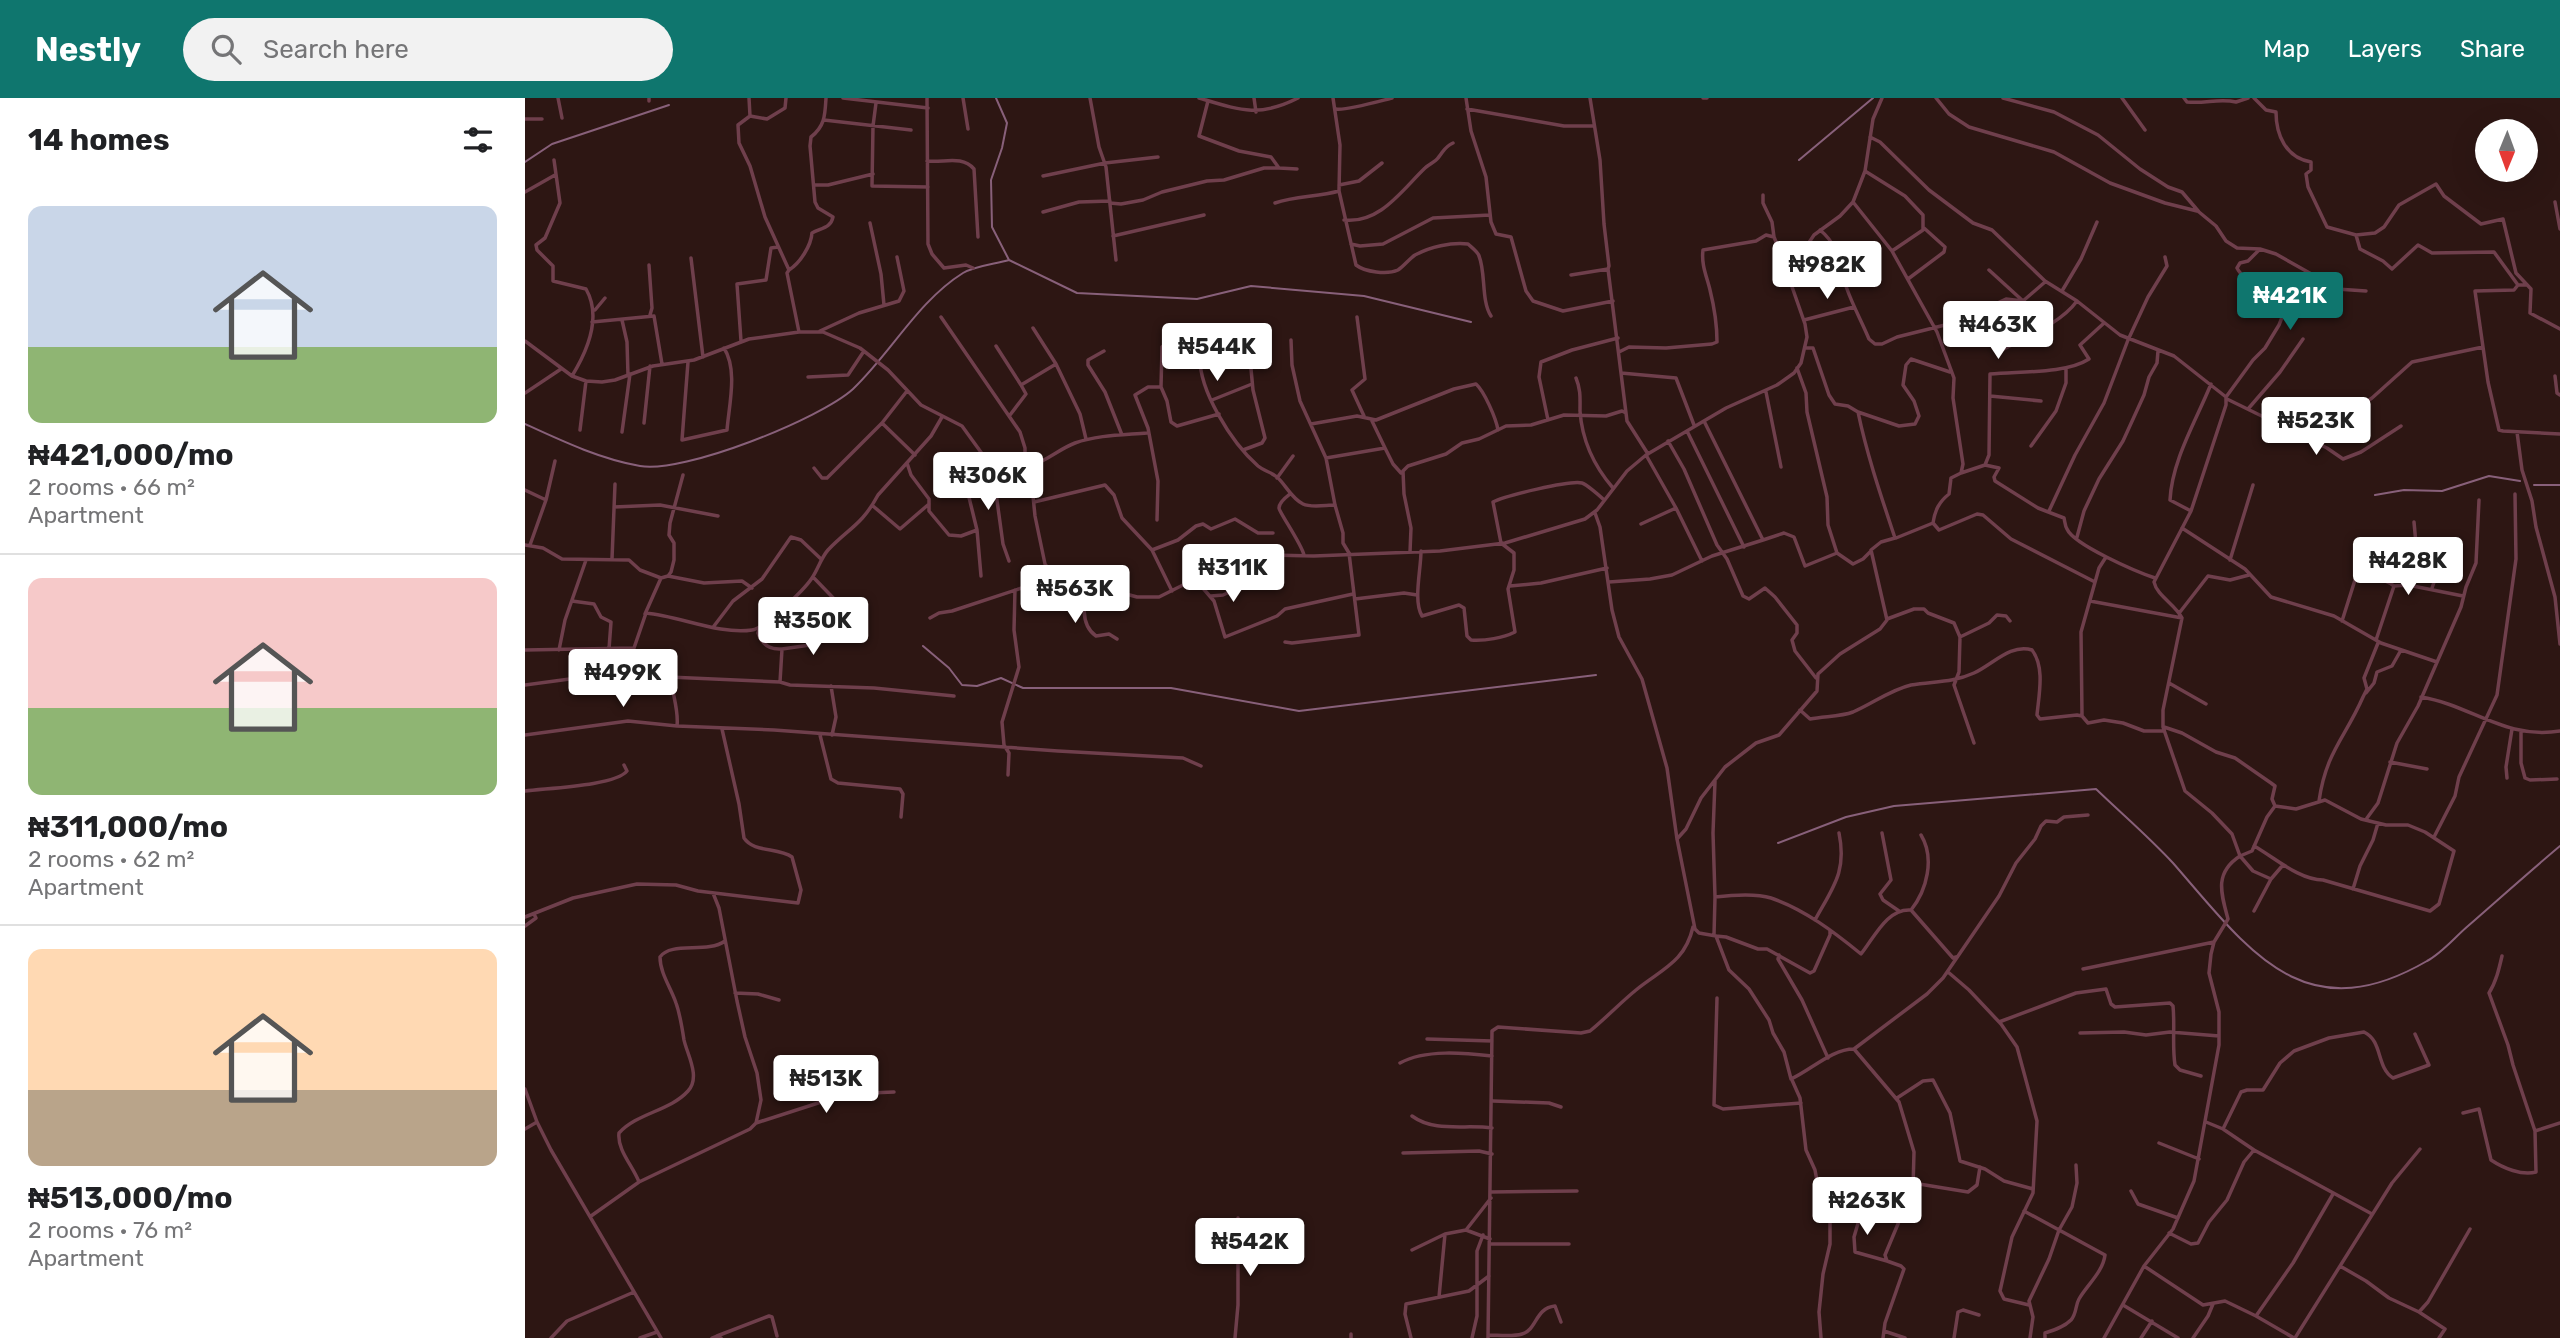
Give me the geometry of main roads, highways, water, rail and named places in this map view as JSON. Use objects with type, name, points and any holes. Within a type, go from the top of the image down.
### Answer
[{"type":"waterway","points":[[996,98],[1007,123],[991,180],[992,227],[1009,260]]},
{"type":"waterway","points":[[1799,160],[1873,98]]},
{"type":"waterway","points":[[525,162],[552,144],[669,105]]},
{"type":"waterway","points":[[525,424],[596,454],[640,466],[687,462],[718,453],[782,429],[836,401],[867,375],[918,313],[947,285],[963,273],[1009,260],[1077,293],[1197,299],[1251,286],[1364,296],[1471,322]]},
{"type":"waterway","points":[[2375,495],[2404,490],[2442,491],[2489,476],[2520,481]]},
{"type":"waterway","points":[[2534,485],[2560,485]]},
{"type":"waterway","points":[[923,646],[949,668],[962,685],[977,686],[1001,678],[1023,688],[1171,688],[1299,711],[1596,675]]},
{"type":"waterway","points":[[1778,843],[1846,817],[1894,806],[2096,789],[2164,853],[2227,925],[2254,951],[2282,971],[2312,984],[2346,988],[2384,981],[2433,958],[2560,846]]}]
